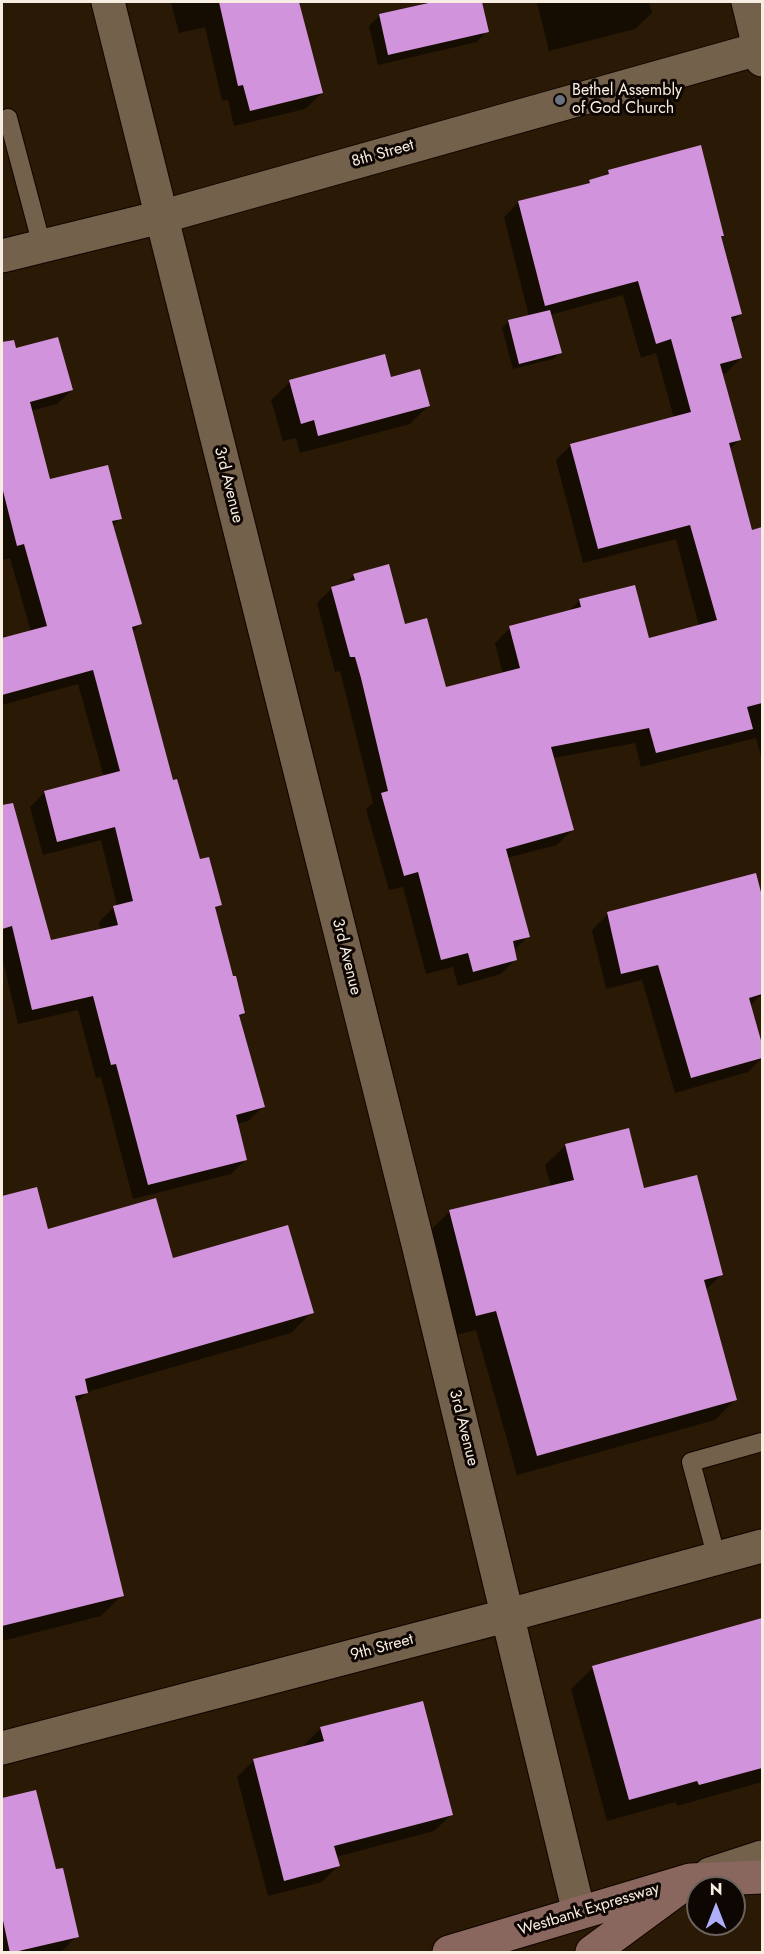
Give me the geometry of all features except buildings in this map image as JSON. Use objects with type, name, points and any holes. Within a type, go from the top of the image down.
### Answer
[{"type":"main road","points":[[746,1877],[762,1876]]},
{"type":"main road","name":"Westbank Expressway","points":[[449,1953],[686,1881]]},
{"type":"main road","points":[[592,1953],[686,1883]]},
{"type":"street","name":"3rd Avenue","points":[[108,2],[509,1616],[579,1913]]},
{"type":"street","points":[[748,2],[761,52]]},
{"type":"street","name":"8th Street","points":[[2,256],[161,217],[761,52]]},
{"type":"street","name":"9th Street","points":[[2,1748],[509,1616],[762,1546]]},
{"type":"street","name":"Westbank Expressway","points":[[703,1876],[762,1857]]},
{"type":"lane","points":[[8,118],[42,246]]},
{"type":"lane","points":[[717,1559],[691,1462],[762,1442]]},
{"type":"place","name":"Bethel Assembly of God Church","points":[[560,100]]}]
